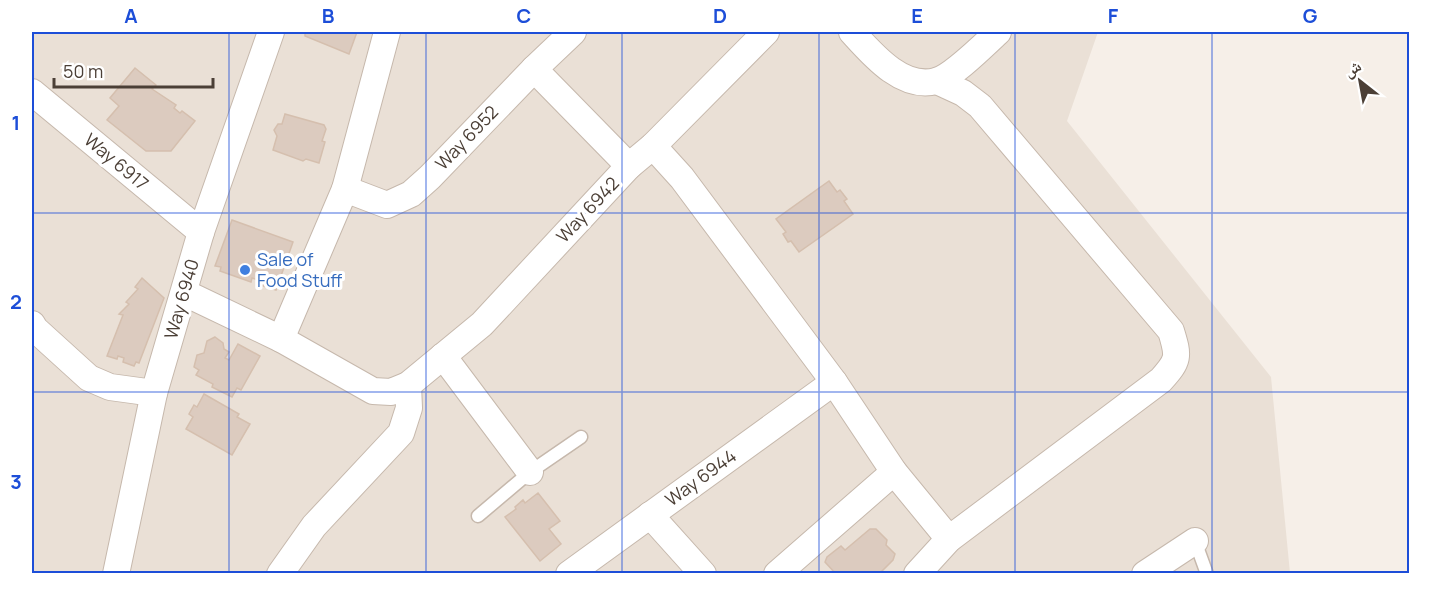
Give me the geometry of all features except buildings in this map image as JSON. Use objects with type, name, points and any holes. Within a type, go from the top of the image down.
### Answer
[{"type":"street","name":"Way 6940","points":[[116,573],[154,393],[201,232],[271,32]]},
{"type":"street","points":[[281,339],[345,189],[387,32]]},
{"type":"street","name":"Way 6952","points":[[345,189],[387,205],[411,194],[573,32]]},
{"type":"street","name":"Way 6942","points":[[185,293],[281,339],[373,391],[391,392],[408,385],[482,324],[628,166],[653,146],[766,32]]},
{"type":"street","points":[[852,32],[896,74],[917,82],[938,81],[963,93],[980,106],[1171,331],[1177,349],[1174,365],[1161,380],[949,539],[917,573]]},
{"type":"street","points":[[938,81],[974,55],[998,32]]},
{"type":"street","points":[[534,69],[628,166]]},
{"type":"street","name":"Way 6917","points":[[32,92],[201,232]]},
{"type":"street","points":[[653,146],[682,178],[834,382],[894,471],[949,539]]},
{"type":"street","points":[[33,329],[89,378],[110,387],[154,393]]},
{"type":"street","points":[[443,356],[530,472]]},
{"type":"street","name":"Way 6944","points":[[569,573],[834,382]]},
{"type":"street","points":[[280,573],[314,526],[401,433],[409,408],[408,385]]},
{"type":"street","points":[[777,573],[894,471]]},
{"type":"street","points":[[650,515],[703,573]]},
{"type":"street","points":[[1145,573],[1195,541]]},
{"type":"lane","points":[[478,516],[530,472],[581,437]]},
{"type":"lane","points":[[1195,541],[1207,573]]},
{"type":"shaded area","points":[[32,32],[1098,32],[1067,121],[1271,377],[1290,573],[32,573]]},
{"type":"place","name":"Sale of Food Stuff","points":[[245,270]]}]
